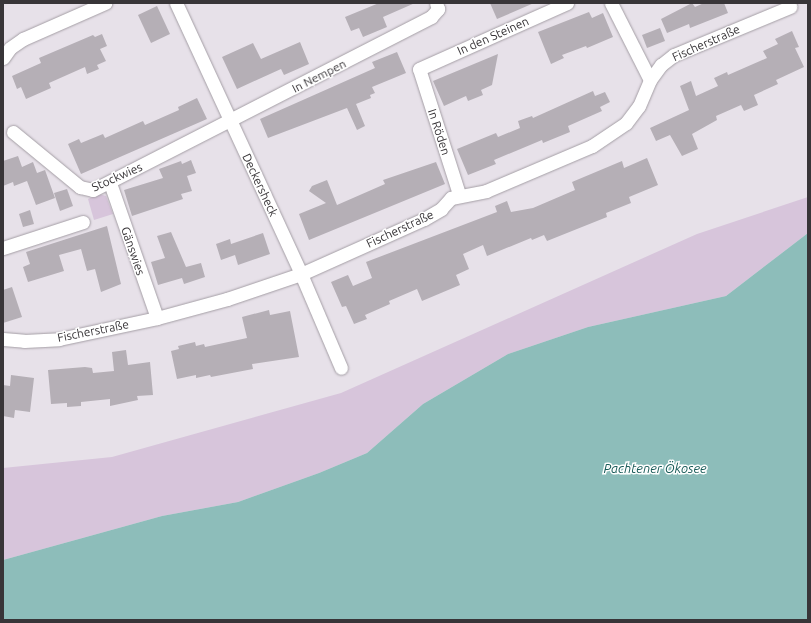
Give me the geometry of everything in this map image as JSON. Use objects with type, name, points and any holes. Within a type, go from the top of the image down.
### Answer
[{"type":"street","points":[[3,58],[10,48],[23,39],[105,3]]},
{"type":"street","name":"Deckersheck","points":[[176,3],[301,274],[341,368]]},
{"type":"street","name":"In Nempen","points":[[230,121],[407,31],[436,13],[438,9],[436,3]]},
{"type":"street","name":"In den Steinen","points":[[419,69],[567,3]]},
{"type":"street","points":[[611,3],[650,80]]},
{"type":"street","name":"Fischerstraße","points":[[3,339],[24,341],[59,339],[157,318],[227,299],[301,274],[424,219],[459,194],[486,191],[610,137],[626,123],[639,106],[650,80],[674,55],[790,7]]},
{"type":"street","name":"In Röden","points":[[419,69],[459,194]]},
{"type":"street","name":"Stockwies","points":[[13,132],[80,187],[93,190],[110,183],[230,121]]},
{"type":"street","name":"Gänswies","points":[[110,183],[157,318]]},
{"type":"street","points":[[3,248],[83,222]]},
{"type":"shaded area","points":[[99,194],[106,196],[113,214],[94,220],[88,199]]},
{"type":"shaded area","points":[[808,197],[808,233],[726,296],[588,327],[508,354],[423,404],[367,453],[319,473],[238,502],[162,516],[3,560],[3,468],[112,457],[341,393],[697,234]]},
{"type":"water","name":"Pachtener Ökosee","points":[[808,233],[808,620],[3,620],[3,560],[162,516],[238,502],[319,473],[367,453],[423,404],[508,354],[588,327],[726,296]]},
{"type":"building","points":[[379,3],[415,3],[383,17],[387,27],[363,37],[359,28],[351,31],[345,17]]},
{"type":"building","points":[[490,3],[534,3],[497,19]]},
{"type":"building","points":[[692,3],[695,7],[704,3],[724,3],[728,13],[690,28],[689,24],[667,33],[661,19]]},
{"type":"building","points":[[157,6],[170,34],[151,43],[138,15]]},
{"type":"building","points":[[589,12],[592,18],[603,13],[613,37],[587,48],[586,46],[562,55],[564,58],[551,64],[538,32]]},
{"type":"building","points":[[660,28],[665,41],[647,48],[642,35]]},
{"type":"building","points":[[792,31],[799,47],[795,48],[804,67],[776,80],[778,84],[754,95],[758,105],[744,111],[741,105],[716,116],[717,120],[692,134],[698,149],[682,156],[670,135],[656,141],[650,128],[689,110],[680,86],[691,81],[696,96],[718,86],[714,78],[727,72],[728,75],[767,58],[763,51],[778,44],[775,39]]},
{"type":"building","points":[[102,34],[107,46],[100,49],[106,61],[97,65],[99,69],[87,74],[85,67],[49,83],[51,88],[26,99],[21,87],[17,89],[12,76],[41,63],[39,58],[93,35],[95,37]]},
{"type":"building","points":[[300,42],[309,64],[284,75],[281,69],[237,89],[222,57],[253,43],[261,59]]},
{"type":"building","points":[[397,52],[406,73],[372,87],[375,93],[370,95],[371,98],[356,104],[365,126],[357,130],[347,108],[268,138],[260,119],[375,68],[372,62]]},
{"type":"building","points":[[498,54],[492,85],[481,90],[483,95],[468,101],[466,96],[444,106],[433,81]]},
{"type":"building","points":[[593,91],[595,96],[605,92],[610,102],[600,107],[602,111],[568,126],[570,132],[543,143],[542,140],[494,160],[496,164],[468,175],[457,149],[496,133],[498,137],[520,128],[518,121],[532,116],[533,118]]},
{"type":"building","points":[[197,98],[207,119],[81,174],[68,144],[79,139],[81,143],[103,134],[105,138],[143,121],[145,125],[179,110],[178,107]]},
{"type":"building","points":[[18,156],[22,167],[33,162],[37,173],[45,170],[55,198],[36,205],[27,181],[14,186],[13,182],[3,186],[3,161]]},
{"type":"building","points":[[647,158],[658,185],[629,197],[631,203],[606,213],[607,217],[547,241],[544,235],[532,240],[531,238],[487,256],[483,245],[463,254],[469,269],[456,275],[460,285],[422,301],[417,289],[389,301],[390,304],[365,315],[367,319],[354,324],[346,306],[342,307],[331,282],[348,275],[353,286],[372,278],[366,262],[497,212],[495,206],[507,201],[511,212],[533,208],[575,190],[572,182],[622,161],[624,168]]},
{"type":"building","points":[[191,160],[196,173],[187,176],[192,191],[181,194],[183,199],[132,216],[124,190],[163,178],[159,169],[181,161],[182,164]]},
{"type":"building","points":[[436,162],[445,184],[309,240],[299,214],[326,203],[309,191],[312,186],[327,180],[337,205],[385,184],[383,180]]},
{"type":"building","points":[[67,189],[73,206],[60,211],[54,193]]},
{"type":"building","points":[[30,210],[34,224],[23,227],[19,214]]},
{"type":"building","points":[[107,226],[121,284],[101,292],[95,269],[87,271],[81,249],[59,255],[64,271],[28,282],[23,267],[30,264],[26,252]]},
{"type":"building","points":[[171,232],[186,267],[201,263],[205,277],[184,284],[182,278],[158,285],[151,262],[165,258],[157,236]]},
{"type":"building","points":[[263,233],[270,254],[238,265],[235,255],[221,260],[216,244],[230,239],[231,244]]},
{"type":"building","points":[[12,287],[22,317],[3,323],[3,290]]},
{"type":"building","points":[[269,310],[270,315],[290,311],[299,357],[252,364],[253,369],[211,377],[210,375],[196,378],[196,375],[177,379],[171,351],[179,349],[178,346],[195,342],[196,346],[204,344],[205,347],[247,338],[242,317]]},
{"type":"building","points":[[126,350],[128,365],[150,362],[153,395],[137,396],[138,400],[110,406],[110,399],[81,402],[81,406],[67,407],[67,403],[51,404],[48,370],[85,367],[92,368],[93,373],[114,371],[112,352]]},
{"type":"building","points":[[11,375],[34,378],[30,412],[15,410],[14,418],[3,416],[3,385],[10,386]]}]
